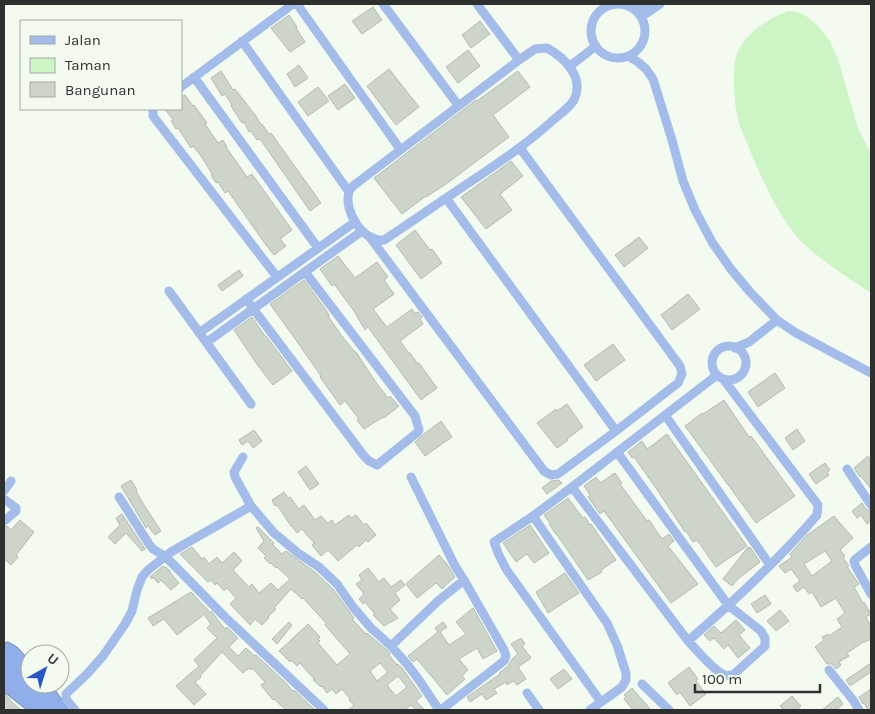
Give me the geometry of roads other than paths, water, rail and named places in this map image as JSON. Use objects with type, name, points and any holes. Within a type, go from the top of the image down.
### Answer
[{"type":"street","points":[[182,86],[295,4],[400,149]]},
{"type":"street","points":[[383,4],[458,105]]},
{"type":"street","points":[[478,4],[519,60]]},
{"type":"street","points":[[617,4],[630,7],[639,14],[645,29],[645,36],[635,52],[628,56],[614,58],[601,52],[596,46],[593,40],[592,26],[601,6],[617,4]]},
{"type":"street","points":[[639,14],[646,4]]},
{"type":"street","points":[[639,14],[660,4]]},
{"type":"street","points":[[242,42],[349,192]]},
{"type":"street","points":[[570,66],[596,46]]},
{"type":"street","points":[[366,234],[378,241],[384,240],[520,148],[544,129],[574,99],[577,88],[570,66],[547,48],[535,50],[519,60],[357,183],[349,192],[348,206],[355,222],[366,234],[544,471],[551,475],[558,474],[678,383],[682,374],[680,366],[520,148]]},
{"type":"street","points":[[628,56],[646,69],[653,79],[683,181],[695,210],[712,242],[730,268],[777,320],[796,334],[871,373]]},
{"type":"street","points":[[194,77],[318,248]]},
{"type":"street","points":[[153,110],[153,116],[277,277]]},
{"type":"street","points":[[446,198],[616,431]]},
{"type":"street","points":[[199,333],[355,222]]},
{"type":"street","points":[[207,342],[305,272],[366,234]]},
{"type":"street","points":[[246,299],[364,456],[369,461],[377,464],[418,432],[415,416],[305,272]]},
{"type":"street","points":[[169,290],[251,404]]},
{"type":"street","points":[[735,348],[749,342],[777,320]]},
{"type":"street","points":[[743,355],[749,342]]},
{"type":"street","points":[[688,642],[770,565],[817,515],[818,505],[712,368],[715,352],[724,347],[730,346],[735,348],[743,355],[745,360],[744,371],[735,379],[730,380],[720,377]]},
{"type":"street","points":[[601,702],[506,569],[494,544],[665,415],[720,377]]},
{"type":"street","points":[[665,415],[770,565]]},
{"type":"street","points":[[572,487],[688,642],[724,675],[733,675],[765,646],[765,638],[761,631],[728,606],[617,452]]},
{"type":"street","points":[[243,457],[234,472],[251,506],[274,533],[338,584],[353,607],[371,628],[407,664],[440,710],[504,661],[506,656],[441,540],[411,477]]},
{"type":"street","points":[[847,469],[871,505]]},
{"type":"street","points":[[4,491],[11,481]]},
{"type":"street","points":[[119,497],[153,549],[166,557],[225,617],[324,710]]},
{"type":"street","points":[[4,499],[16,508],[16,511],[4,521]]},
{"type":"street","points":[[75,710],[66,699],[66,694],[103,656],[125,624],[132,611],[137,590],[144,573],[172,552],[251,506]]},
{"type":"street","points":[[533,516],[607,623],[626,672],[626,680],[622,687],[590,710]]},
{"type":"street","points":[[871,547],[854,561],[871,594]]},
{"type":"street","points":[[391,646],[438,601],[464,580]]},
{"type":"street","points":[[829,670],[859,710]]},
{"type":"street","points":[[642,684],[669,710]]},
{"type":"street","points":[[527,693],[539,710]]},
{"type":"water","points":[[8,642],[20,650],[20,694],[58,694],[69,710],[27,710],[4,692],[4,643]]}]
